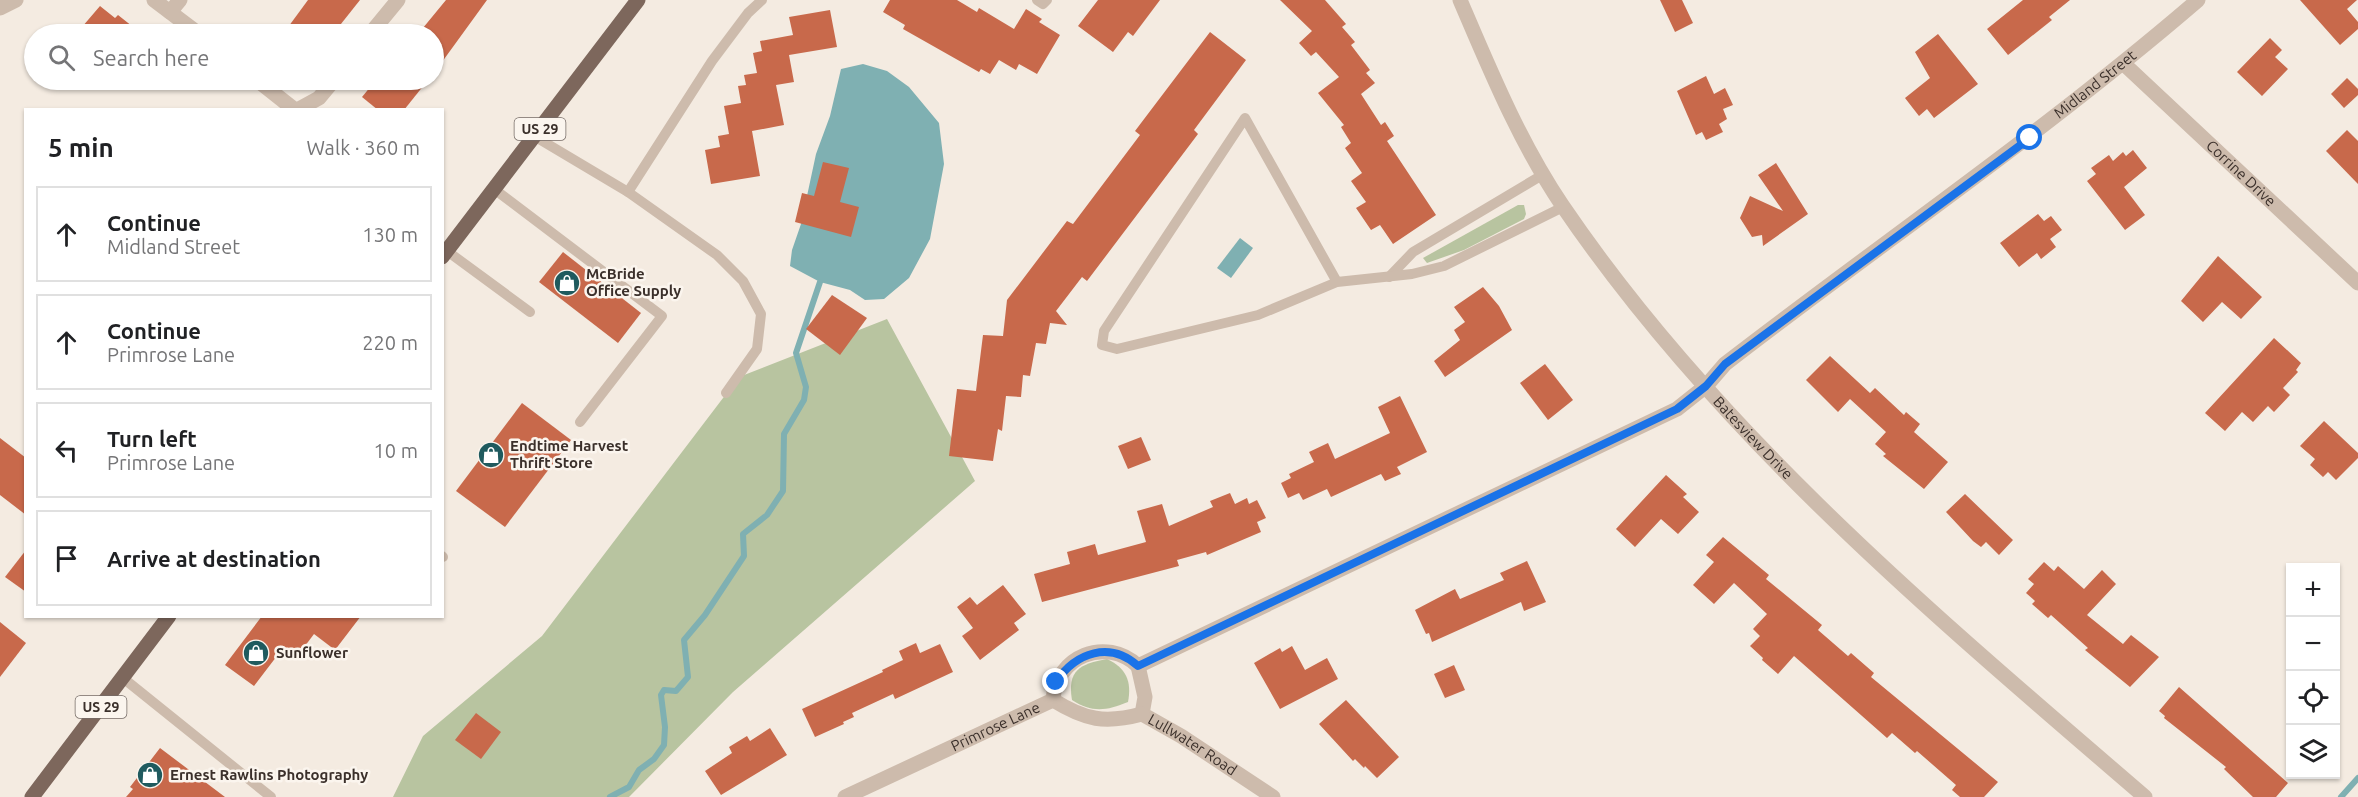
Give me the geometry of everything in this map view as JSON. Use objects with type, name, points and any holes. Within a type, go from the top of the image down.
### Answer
[{"type":"main road","name":"US 29","points":[[445,254],[638,0]]},
{"type":"main road","name":"US 29","points":[[32,797],[168,618]]},
{"type":"street","points":[[0,8],[16,0]]},
{"type":"street","points":[[154,0],[175,6],[190,24]]},
{"type":"street","points":[[378,24],[398,0]]},
{"type":"street","name":"Batesview Drive","points":[[1460,0],[1517,129],[1563,207],[1603,264],[1670,348],[1813,498],[1893,576],[2145,797]]},
{"type":"street","name":"Midland Street","points":[[1706,386],[1725,364],[2012,151],[2124,63],[2198,0]]},
{"type":"street","name":"Corrine Drive","points":[[2124,63],[2358,283]]},
{"type":"street","points":[[270,90],[293,108]]},
{"type":"street","points":[[300,108],[319,98],[326,90]]},
{"type":"street","points":[[1138,666],[1677,409],[1706,386]]},
{"type":"street","name":"Primrose Lane","points":[[845,797],[1053,700],[1056,682],[1062,672],[1080,658],[1091,653],[1110,650],[1121,654],[1138,666]]},
{"type":"street","name":"Lullwater Road","points":[[1138,666],[1145,697],[1142,714]]},
{"type":"street","name":"Lullwater Road","points":[[1053,700],[1078,716],[1116,721],[1142,714],[1182,736],[1273,797]]},
{"type":"lane","points":[[628,192],[712,61],[748,13],[762,0]]},
{"type":"lane","points":[[1037,0],[1043,4],[1047,0]]},
{"type":"lane","points":[[1337,282],[1245,118],[1104,331],[1102,345],[1117,349],[1258,315],[1337,282],[1389,277],[1444,266],[1563,207]]},
{"type":"lane","points":[[534,136],[628,192],[681,227],[717,255],[743,281],[761,314],[757,349],[726,393]]},
{"type":"lane","points":[[1389,277],[1413,252],[1544,174]]},
{"type":"lane","points":[[494,189],[662,316],[580,422]]},
{"type":"lane","points":[[445,254],[530,312]]},
{"type":"lane","points":[[123,678],[271,797]]},
{"type":"green space","points":[[1518,205],[1524,205],[1526,214],[1524,219],[1464,250],[1427,263],[1423,258]]},
{"type":"green space","points":[[887,319],[975,481],[733,692],[629,797],[393,797],[423,736],[542,636],[739,377]]},
{"type":"green space","points":[[1107,659],[1119,667],[1126,676],[1129,688],[1128,702],[1113,707],[1093,709],[1072,700],[1072,682],[1078,670],[1089,663]]},
{"type":"water","points":[[863,64],[887,71],[909,87],[939,123],[944,164],[930,239],[909,278],[884,299],[865,300],[850,290],[820,282],[790,266],[816,154],[830,116],[841,69]]},
{"type":"water","points":[[1240,238],[1253,248],[1231,278],[1217,268]]},
{"type":"building","points":[[308,0],[360,0],[341,24],[290,24]]},
{"type":"building","points":[[446,0],[487,0],[444,59],[444,24],[426,24]]},
{"type":"building","points":[[890,0],[957,0],[977,12],[979,8],[1014,29],[1026,9],[1042,19],[1039,22],[1060,35],[1037,74],[1019,64],[1016,70],[999,60],[990,74],[981,69],[979,72],[903,29],[905,25],[883,12]]},
{"type":"building","points":[[1098,0],[1160,0],[1133,36],[1128,32],[1113,52],[1078,26]]},
{"type":"building","points":[[1280,0],[1325,0],[1346,24],[1342,27],[1355,42],[1351,45],[1370,70],[1366,73],[1375,83],[1361,94],[1381,125],[1385,122],[1394,136],[1387,141],[1436,215],[1393,244],[1380,225],[1371,230],[1356,208],[1366,202],[1351,181],[1362,173],[1345,148],[1351,143],[1341,127],[1344,125],[1318,93],[1339,77],[1316,52],[1311,56],[1299,43],[1312,31]]},
{"type":"building","points":[[1660,0],[1682,0],[1693,23],[1675,32]]},
{"type":"building","points":[[2023,0],[2070,0],[2049,17],[2052,20],[2008,55],[1987,29]]},
{"type":"building","points":[[2300,0],[2357,0],[2347,9],[2358,22],[2358,29],[2340,45]]},
{"type":"building","points":[[100,6],[115,18],[118,15],[129,24],[85,24]]},
{"type":"building","points":[[830,10],[837,47],[789,55],[794,82],[776,85],[784,125],[752,131],[760,176],[711,184],[705,150],[720,147],[718,136],[729,134],[724,106],[741,103],[738,86],[746,85],[744,75],[757,73],[753,53],[762,51],[760,41],[793,35],[789,17]]},
{"type":"building","points":[[1210,32],[1246,60],[1194,130],[1198,134],[1087,281],[1082,277],[1056,311],[1067,325],[1050,323],[1046,344],[1036,343],[1030,376],[1023,375],[1021,397],[1006,396],[1002,431],[998,429],[993,461],[949,456],[957,389],[976,391],[983,335],[1003,336],[1007,300],[1067,221],[1073,224],[1140,135],[1135,131]]},
{"type":"building","points":[[1938,34],[1978,84],[1934,118],[1927,109],[1919,116],[1905,98],[1930,78],[1915,52]]},
{"type":"building","points":[[2270,38],[2282,50],[2275,57],[2288,69],[2262,96],[2237,72]]},
{"type":"building","points":[[1706,76],[1714,94],[1725,88],[1733,105],[1723,109],[1727,119],[1719,124],[1723,132],[1706,140],[1702,132],[1696,135],[1677,91]]},
{"type":"building","points":[[2347,78],[2358,89],[2358,95],[2344,108],[2331,94]]},
{"type":"building","points":[[368,90],[420,90],[406,108],[376,108],[362,97]]},
{"type":"building","points":[[2347,130],[2358,141],[2358,184],[2326,151]]},
{"type":"building","points":[[2133,150],[2147,168],[2124,187],[2145,215],[2125,230],[2087,181],[2096,174],[2091,168],[2109,155],[2113,161],[2123,152],[2126,156]]},
{"type":"building","points":[[823,162],[849,168],[840,202],[859,207],[851,237],[795,222],[802,193],[814,196]]},
{"type":"building","points":[[1776,163],[1808,214],[1763,246],[1762,235],[1752,237],[1740,218],[1750,196],[1783,211],[1758,175]]},
{"type":"building","points":[[2038,214],[2044,221],[2051,216],[2062,230],[2050,239],[2056,247],[2041,259],[2037,253],[2019,267],[2000,243]]},
{"type":"building","points":[[563,252],[641,313],[618,343],[539,282]]},
{"type":"building","points":[[2218,256],[2262,297],[2241,319],[2222,302],[2203,322],[2181,301]]},
{"type":"building","points":[[1483,287],[1499,306],[1512,330],[1445,377],[1434,361],[1460,340],[1454,330],[1465,322],[1454,307]]},
{"type":"building","points":[[832,295],[867,318],[840,355],[806,329]]},
{"type":"building","points":[[2274,338],[2301,363],[2296,370],[2298,372],[2283,388],[2290,395],[2274,412],[2268,406],[2253,422],[2242,412],[2225,431],[2205,413]]},
{"type":"building","points":[[1830,356],[1870,393],[1875,388],[1904,415],[1906,412],[1920,424],[1914,432],[1948,462],[1924,489],[1883,456],[1886,454],[1875,444],[1886,432],[1850,399],[1838,412],[1806,380]]},
{"type":"building","points":[[1545,364],[1573,400],[1548,420],[1520,383]]},
{"type":"building","points":[[1400,396],[1427,452],[1397,467],[1401,474],[1385,481],[1381,474],[1331,497],[1327,489],[1303,500],[1299,493],[1288,498],[1281,483],[1291,478],[1289,474],[1314,462],[1309,452],[1328,443],[1335,459],[1390,433],[1378,407]]},
{"type":"building","points":[[522,403],[571,440],[505,527],[456,491]]},
{"type":"building","points":[[2324,421],[2358,453],[2358,458],[2336,480],[2328,472],[2323,477],[2310,465],[2315,459],[2300,446]]},
{"type":"building","points":[[1141,437],[1151,460],[1128,469],[1118,446]]},
{"type":"building","points":[[0,438],[24,456],[24,513],[0,495]]},
{"type":"building","points":[[1666,475],[1687,494],[1683,497],[1699,512],[1678,534],[1661,519],[1635,547],[1616,529]]},
{"type":"building","points":[[1230,493],[1235,504],[1247,498],[1249,504],[1257,500],[1266,518],[1257,522],[1261,532],[1207,555],[1206,552],[1177,560],[1179,566],[1042,602],[1034,574],[1070,564],[1067,552],[1095,544],[1098,555],[1146,542],[1137,511],[1162,504],[1169,526],[1213,507],[1210,501]]},
{"type":"building","points":[[1965,494],[2013,540],[1999,555],[1986,542],[1981,547],[1973,541],[1946,512]]},
{"type":"building","points":[[1723,537],[1769,575],[1766,579],[1822,625],[1818,630],[1848,656],[1851,653],[1874,673],[1871,677],[1998,782],[1984,797],[1960,797],[1952,790],[1956,785],[1917,751],[1915,753],[1892,733],[1887,738],[1794,656],[1778,674],[1762,660],[1763,658],[1750,646],[1760,636],[1753,629],[1767,614],[1734,583],[1714,604],[1693,585],[1714,562],[1706,555]]},
{"type":"building","points":[[24,553],[24,591],[5,577]]},
{"type":"building","points":[[1527,561],[1546,602],[1524,611],[1521,602],[1432,642],[1415,610],[1455,589],[1460,599],[1504,580],[1500,573]]},
{"type":"building","points":[[2044,562],[2054,571],[2058,566],[2084,589],[2102,570],[2116,584],[2087,615],[2123,644],[2131,635],[2159,657],[2130,687],[2085,650],[2088,648],[2051,615],[2048,618],[2032,604],[2035,601],[2026,593],[2034,584],[2028,579]]},
{"type":"building","points":[[1003,585],[1026,614],[1014,623],[1019,630],[980,660],[962,636],[973,628],[957,607],[970,597],[977,605]]},
{"type":"building","name":"Sunflower","points":[[260,618],[359,618],[335,650],[314,634],[296,658],[283,648],[254,686],[225,665]]},
{"type":"building","points":[[0,622],[26,643],[0,677]]},
{"type":"building","points":[[916,643],[920,653],[940,644],[953,672],[895,699],[893,694],[852,713],[854,717],[843,722],[844,724],[815,737],[802,709],[883,672],[882,670],[903,660],[899,651]]},
{"type":"building","points":[[1292,646],[1305,670],[1327,658],[1338,679],[1280,709],[1254,663],[1280,648],[1282,652]]},
{"type":"building","points":[[1454,665],[1465,690],[1445,698],[1434,674]]},
{"type":"building","points":[[2179,687],[2288,783],[2276,797],[2253,797],[2224,769],[2226,767],[2164,718],[2165,716],[2159,711]]},
{"type":"building","points":[[1346,700],[1399,757],[1377,778],[1365,766],[1364,768],[1355,759],[1353,761],[1319,724]]},
{"type":"building","points":[[476,713],[501,732],[481,759],[455,740]]},
{"type":"building","points":[[770,728],[787,755],[721,795],[705,771],[732,753],[729,747],[747,736],[750,741]]},
{"type":"building","points":[[160,748],[225,797],[126,797],[133,789],[130,787]]},
{"type":"waterway","points":[[610,797],[629,787],[639,770],[654,759],[664,745],[665,727],[661,695],[664,690],[676,691],[688,677],[684,640],[705,615],[744,556],[743,534],[767,515],[783,491],[784,434],[804,400],[806,387],[796,353],[820,282]]},
{"type":"waterway","points":[[2341,797],[2358,778]]},
{"type":"place","name":"McBride Office Supply","points":[[567,283]]},
{"type":"place","name":"Endtime Harvest Thrift Store","points":[[491,455]]},
{"type":"place","name":"Sunflower","points":[[256,653]]},
{"type":"place","name":"Ernest Rawlins Photography","points":[[150,775]]},
{"type":"route","points":[[1056,682],[1069,665],[1091,653],[1110,650],[1130,658],[1138,666],[1496,498],[1677,409],[1706,386],[1725,364],[1765,333],[2030,138]]}]
